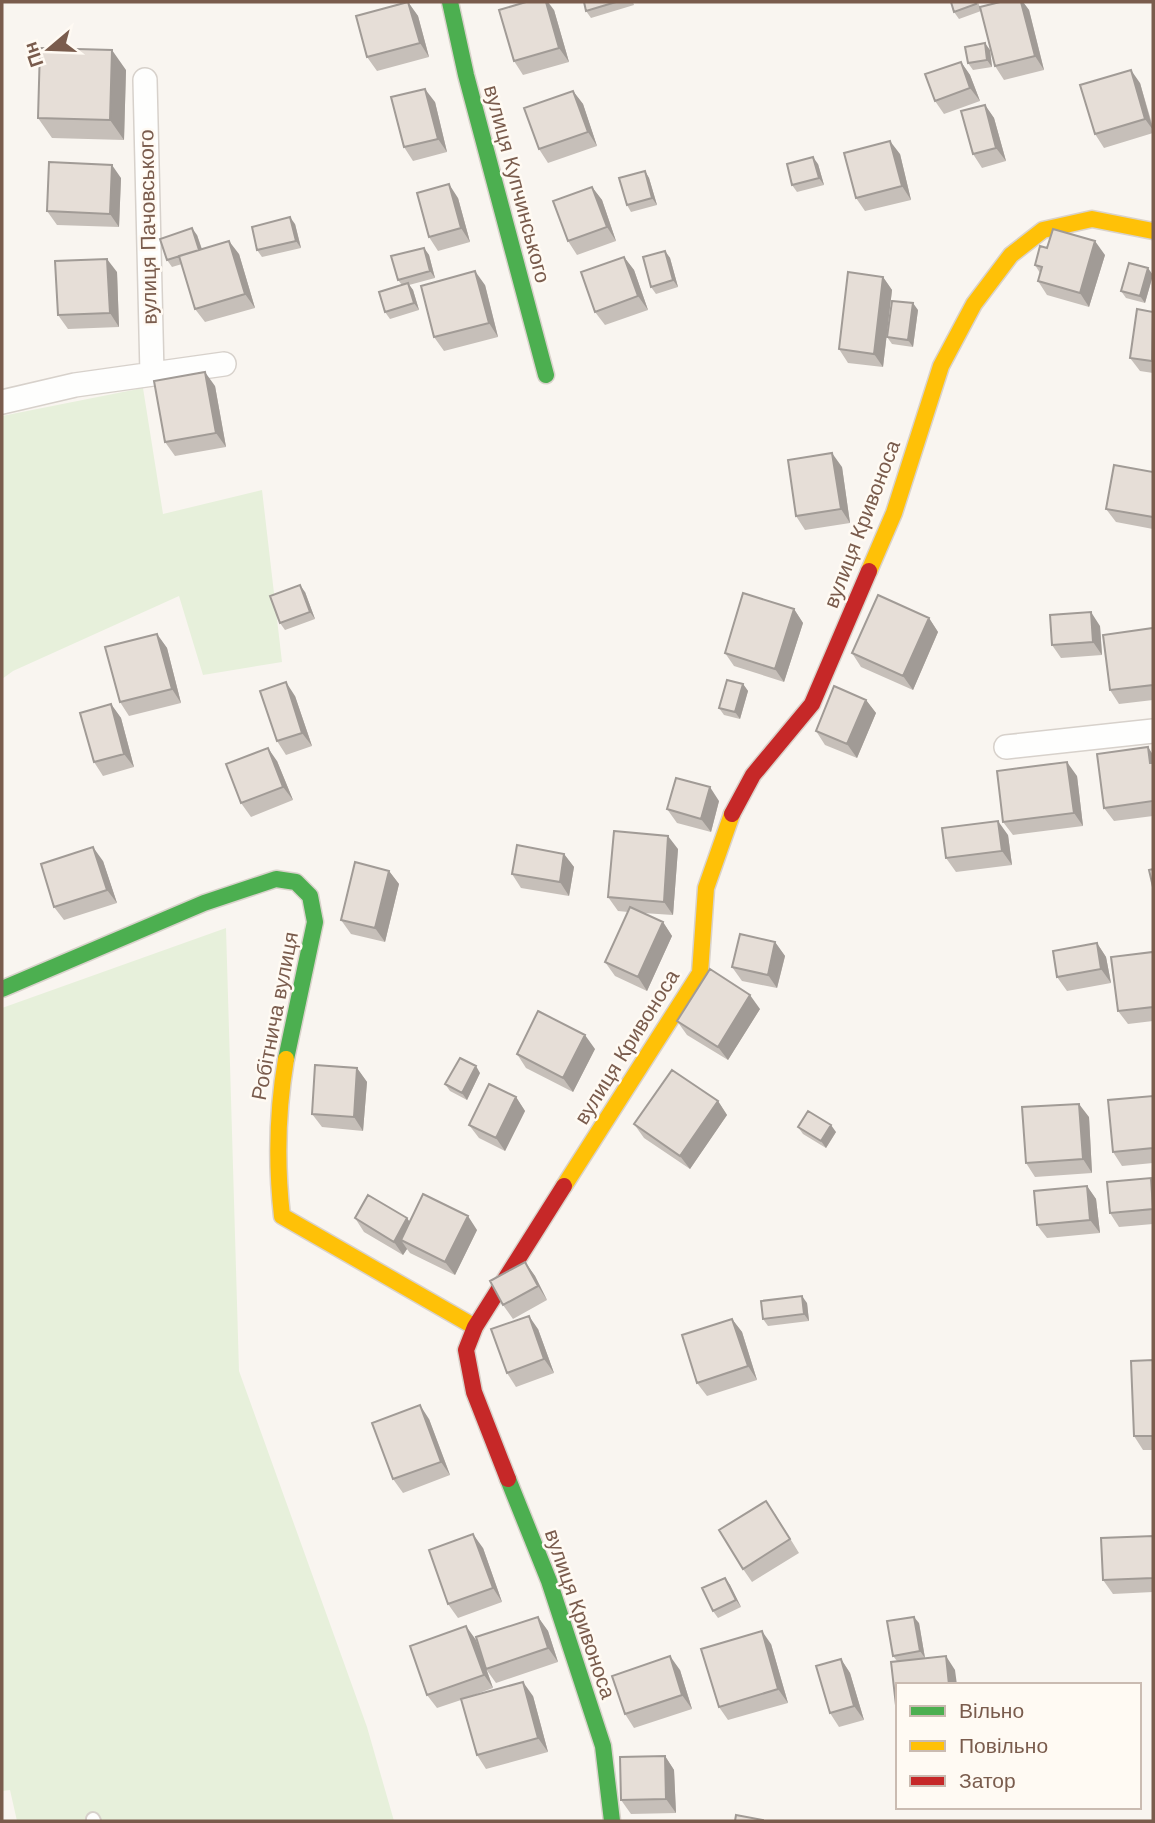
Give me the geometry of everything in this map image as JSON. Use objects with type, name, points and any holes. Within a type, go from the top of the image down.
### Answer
[{"type":"street","name":"вулиця Купчинського","points":[[450,2],[466,75],[546,376]]},
{"type":"street","name":"вулиця Пачовського","points":[[145,80],[152,374]]},
{"type":"street","name":"вулиця Кривоноса","points":[[612,1821],[599,1733],[549,1581],[474,1392],[466,1350],[475,1327],[699,972],[706,888],[728,822],[753,775],[812,704],[894,513],[941,366],[974,304],[1011,255],[1043,230],[1092,219],[1153,230]]},
{"type":"street","points":[[2,402],[75,385],[224,364]]},
{"type":"street","points":[[1006,747],[1153,731]]},
{"type":"street","name":"Робітнича вулиця","points":[[2,989],[204,903],[276,879],[296,881],[310,896],[315,922],[276,1125],[278,1193],[282,1216],[475,1327]]},
{"type":"green space","points":[[143,388],[163,514],[262,490],[282,662],[203,675],[179,596],[13,671],[2,679],[2,416]]},
{"type":"green space","points":[[226,928],[239,1371],[367,1727],[394,1821],[17,1821],[10,1790],[2,1791],[2,1008]]},
{"type":"building","points":[[408,2],[420,43],[367,57],[356,16]]},
{"type":"building","points":[[526,2],[546,2],[559,48],[514,61],[499,10]]},
{"type":"building","points":[[584,2],[616,2],[586,11]]},
{"type":"building","points":[[951,2],[975,2],[976,4],[954,12]]},
{"type":"building","points":[[1000,2],[1021,2],[1035,56],[995,66],[980,7]]},
{"type":"building","points":[[985,43],[987,60],[968,63],[965,47]]},
{"type":"building","points":[[40,48],[112,50],[110,120],[38,118]]},
{"type":"building","points":[[961,62],[970,88],[935,101],[925,74]]},
{"type":"building","points":[[1131,70],[1145,119],[1095,134],[1080,85]]},
{"type":"building","points":[[425,89],[438,139],[404,147],[391,97]]},
{"type":"building","points":[[573,91],[588,132],[539,149],[524,108]]},
{"type":"building","points":[[985,105],[996,148],[973,154],[961,111]]},
{"type":"building","points":[[890,141],[902,186],[856,198],[844,153]]},
{"type":"building","points":[[813,157],[819,178],[792,185],[787,164]]},
{"type":"building","points":[[49,162],[112,165],[110,214],[47,211]]},
{"type":"building","points":[[645,171],[652,198],[627,205],[619,178]]},
{"type":"building","points":[[449,184],[461,228],[429,237],[417,193]]},
{"type":"building","points":[[592,187],[607,227],[568,241],[553,201]]},
{"type":"building","points":[[290,217],[296,241],[257,250],[252,227]]},
{"type":"building","points":[[192,228],[199,250],[167,260],[160,239]]},
{"type":"building","points":[[1053,229],[1095,241],[1080,293],[1038,281],[1042,267],[1035,265],[1040,246],[1047,248]]},
{"type":"building","points":[[229,241],[245,294],[195,309],[179,256]]},
{"type":"building","points":[[424,248],[430,271],[398,280],[391,256]]},
{"type":"building","points":[[665,251],[673,280],[651,287],[643,257]]},
{"type":"building","points":[[624,257],[638,296],[595,312],[581,272]]},
{"type":"building","points":[[107,259],[110,313],[58,315],[55,261]]},
{"type":"building","points":[[1129,263],[1148,268],[1140,296],[1121,291]]},
{"type":"building","points":[[475,271],[489,323],[434,337],[421,286]]},
{"type":"building","points":[[848,272],[883,277],[874,354],[839,349]]},
{"type":"building","points":[[408,283],[414,303],[385,312],[379,292]]},
{"type":"building","points":[[892,301],[913,303],[908,340],[887,337]]},
{"type":"building","points":[[1137,309],[1153,312],[1152,361],[1130,358]]},
{"type":"building","points":[[205,372],[216,433],[165,442],[154,381]]},
{"type":"building","points":[[832,453],[841,509],[796,516],[788,460]]},
{"type":"building","points":[[1114,465],[1153,472],[1153,517],[1106,509]]},
{"type":"building","points":[[300,585],[310,612],[280,623],[270,596]]},
{"type":"building","points":[[743,593],[794,609],[775,669],[725,653]]},
{"type":"building","points":[[878,595],[929,618],[903,676],[852,653]]},
{"type":"building","points":[[1091,612],[1093,642],[1052,645],[1050,615]]},
{"type":"building","points":[[1153,628],[1153,685],[1110,690],[1103,635]]},
{"type":"building","points":[[157,634],[172,689],[120,702],[105,647]]},
{"type":"building","points":[[727,680],[743,684],[735,712],[719,708]]},
{"type":"building","points":[[286,682],[302,733],[277,741],[260,691]]},
{"type":"building","points":[[834,686],[866,700],[847,744],[816,731]]},
{"type":"building","points":[[111,704],[124,754],[94,762],[80,713]]},
{"type":"building","points":[[1148,747],[1150,763],[1153,763],[1153,801],[1104,808],[1097,754]]},
{"type":"building","points":[[268,748],[283,787],[241,803],[226,764]]},
{"type":"building","points":[[1067,762],[1074,813],[1003,822],[997,771]]},
{"type":"building","points":[[676,778],[710,787],[701,819],[667,809]]},
{"type":"building","points":[[998,821],[1002,851],[946,858],[942,828]]},
{"type":"building","points":[[614,831],[668,836],[664,902],[608,897]]},
{"type":"building","points":[[517,845],[564,854],[560,882],[512,874]]},
{"type":"building","points":[[93,847],[107,890],[54,907],[41,864]]},
{"type":"building","points":[[355,862],[389,871],[375,928],[341,920]]},
{"type":"building","points":[[1153,869],[1153,887],[1149,870]]},
{"type":"building","points":[[630,907],[663,922],[638,977],[605,962]]},
{"type":"building","points":[[740,934],[775,942],[768,975],[732,967]]},
{"type":"building","points":[[1097,943],[1101,969],[1057,977],[1053,951]]},
{"type":"building","points":[[1153,952],[1153,1007],[1118,1011],[1111,957]]},
{"type":"building","points":[[710,969],[750,995],[718,1047],[677,1021]]},
{"type":"building","points":[[538,1011],[585,1035],[563,1078],[517,1054]]},
{"type":"building","points":[[460,1058],[476,1066],[462,1093],[445,1084]]},
{"type":"building","points":[[315,1065],[357,1068],[354,1117],[312,1114]]},
{"type":"building","points":[[672,1070],[718,1101],[680,1156],[634,1124]]},
{"type":"building","points":[[489,1084],[516,1097],[496,1138],[469,1125]]},
{"type":"building","points":[[1153,1096],[1153,1148],[1113,1152],[1108,1100]]},
{"type":"building","points":[[1079,1104],[1083,1159],[1026,1163],[1022,1107]]},
{"type":"building","points":[[808,1111],[831,1125],[821,1141],[798,1127]]},
{"type":"building","points":[[1151,1178],[1153,1209],[1110,1213],[1107,1182]]},
{"type":"building","points":[[1087,1186],[1090,1220],[1037,1225],[1034,1191]]},
{"type":"building","points":[[423,1194],[468,1216],[445,1262],[401,1240]]},
{"type":"building","points":[[368,1195],[407,1218],[394,1242],[355,1218]]},
{"type":"building","points":[[525,1262],[538,1286],[503,1305],[490,1281]]},
{"type":"building","points":[[802,1296],[804,1314],[763,1319],[761,1301]]},
{"type":"building","points":[[529,1316],[544,1359],[507,1373],[491,1329]]},
{"type":"building","points":[[732,1319],[748,1366],[697,1383],[682,1335]]},
{"type":"building","points":[[1153,1360],[1153,1436],[1134,1436],[1131,1361]]},
{"type":"building","points":[[420,1405],[441,1462],[393,1479],[372,1423]]},
{"type":"building","points":[[766,1501],[790,1539],[743,1569],[719,1530]]},
{"type":"building","points":[[473,1534],[493,1588],[448,1604],[429,1550]]},
{"type":"building","points":[[1153,1536],[1153,1578],[1103,1580],[1101,1538]]},
{"type":"building","points":[[725,1578],[736,1600],[713,1611],[702,1588]]},
{"type":"building","points":[[538,1617],[548,1648],[486,1669],[476,1637]]},
{"type":"building","points":[[914,1617],[920,1651],[893,1656],[887,1621]]},
{"type":"building","points":[[466,1626],[484,1675],[427,1695],[410,1646]]},
{"type":"building","points":[[762,1631],[778,1689],[719,1707],[701,1649]]},
{"type":"building","points":[[670,1656],[682,1695],[625,1714],[612,1676]]},
{"type":"building","points":[[946,1656],[949,1683],[896,1683],[896,1705],[891,1662]]},
{"type":"building","points":[[841,1659],[854,1706],[830,1713],[816,1666]]},
{"type":"building","points":[[523,1682],[538,1738],[477,1755],[461,1699]]},
{"type":"building","points":[[665,1756],[666,1799],[621,1800],[620,1757]]},
{"type":"building","points":[[736,1815],[763,1820],[763,1821],[735,1821]]},
{"type":"traffic: fast","points":[[450,2],[466,75],[546,375]]},
{"type":"traffic: fast","points":[[2,989],[204,903],[276,879],[296,882],[310,896],[315,922],[286,1059]]},
{"type":"traffic: fast","points":[[508,1479],[549,1581],[603,1746],[612,1821]]},
{"type":"traffic: slow","points":[[869,571],[894,513],[941,366],[974,304],[1011,255],[1043,230],[1092,219],[1153,231]]},
{"type":"traffic: slow","points":[[564,1186],[700,973],[706,888],[732,814]]},
{"type":"traffic: slow","points":[[286,1059],[278,1138],[282,1216],[475,1327]]},
{"type":"traffic: jam","points":[[732,814],[753,775],[812,704],[869,571]]},
{"type":"traffic: jam","points":[[508,1479],[474,1392],[466,1350],[475,1327],[564,1186]]}]
